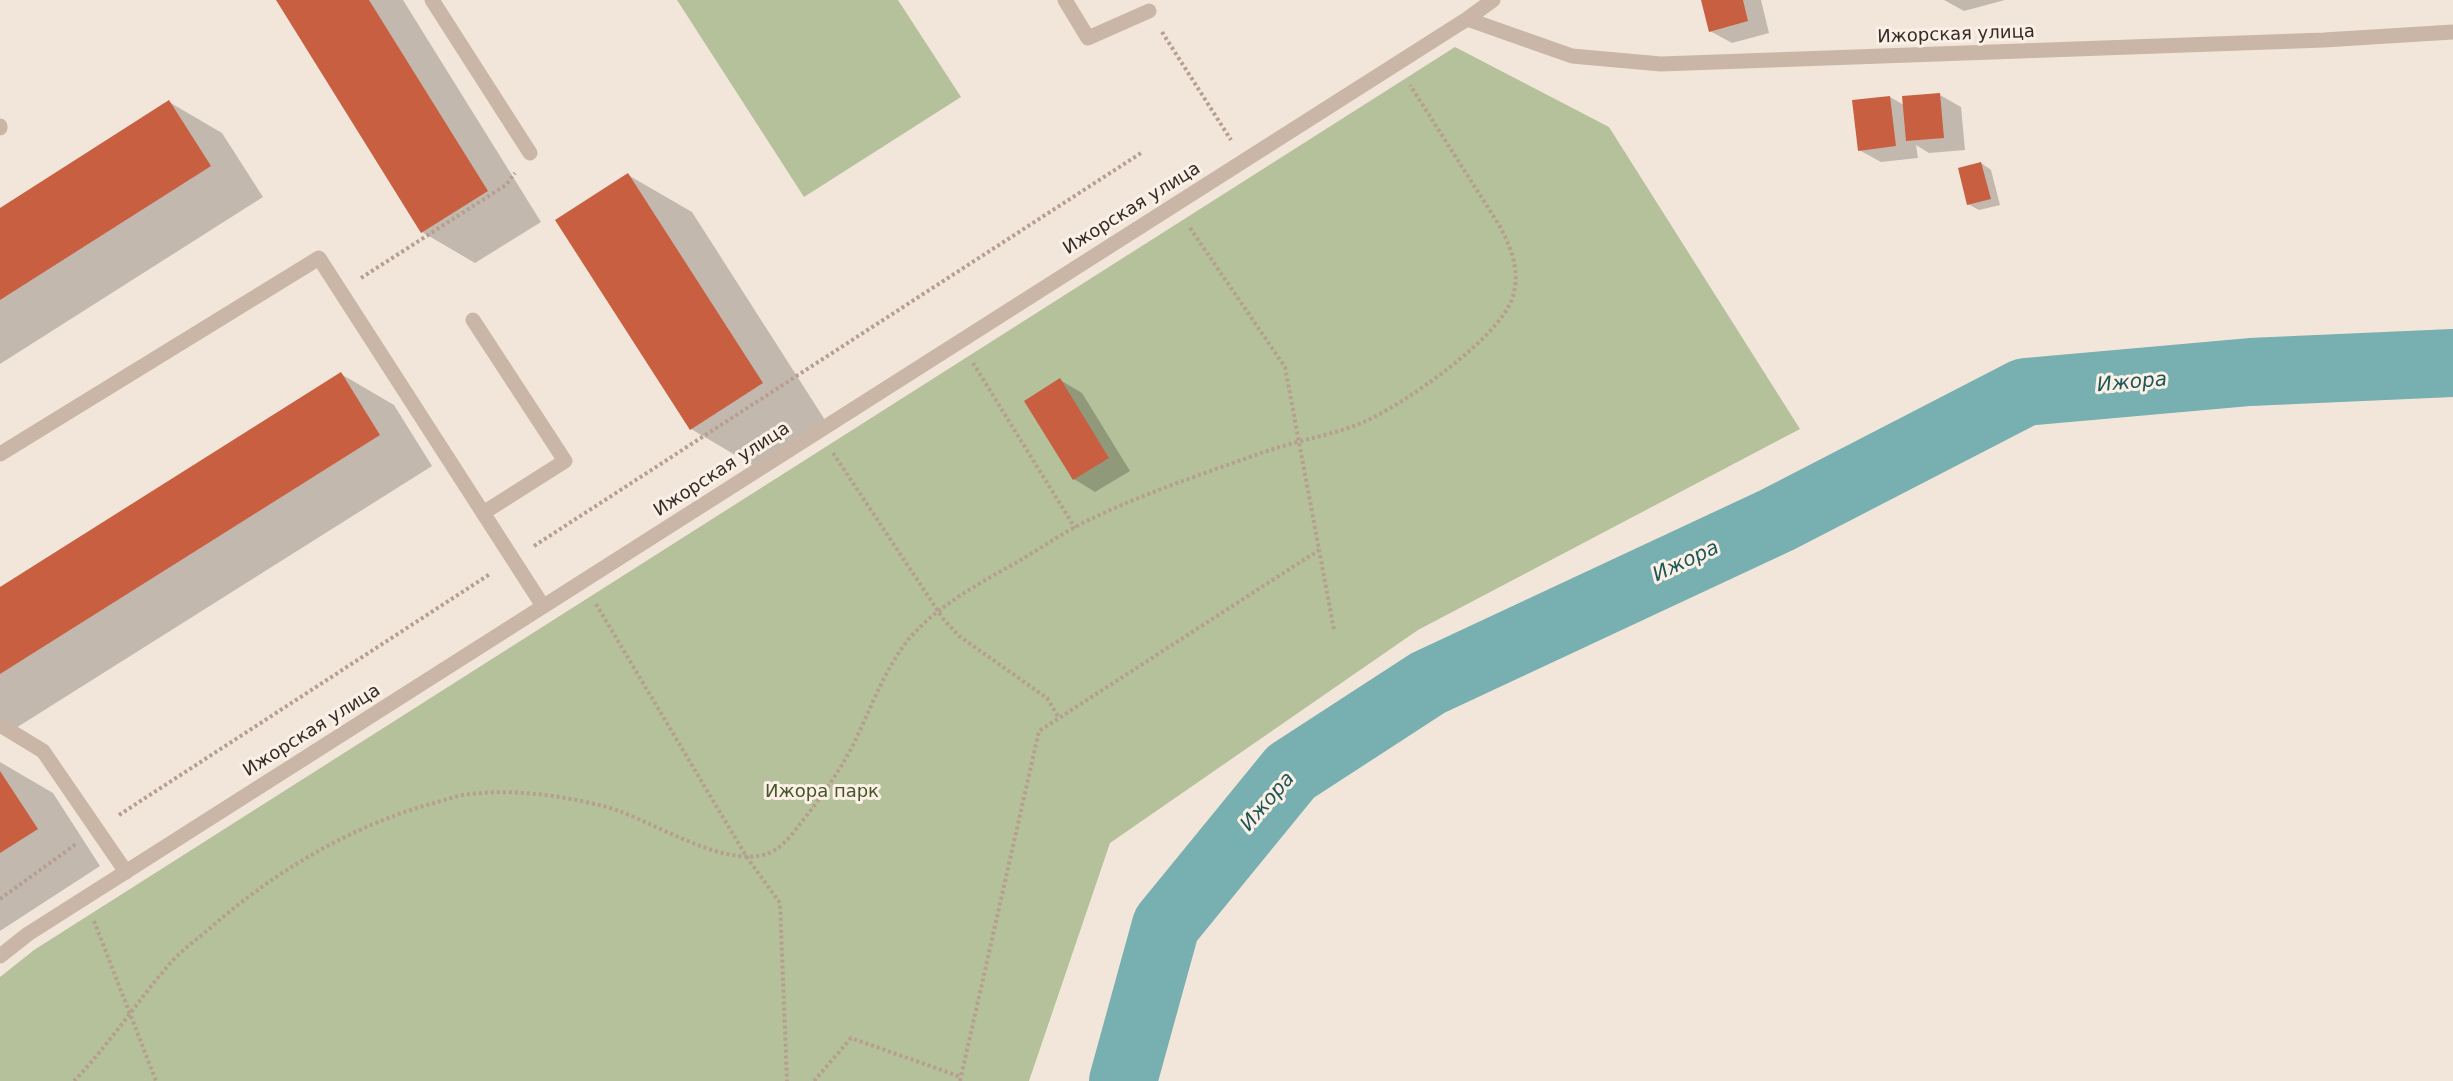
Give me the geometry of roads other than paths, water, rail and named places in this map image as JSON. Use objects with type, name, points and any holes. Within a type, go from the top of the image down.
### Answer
[{"type":"street","points":[[432,0],[530,153]]},
{"type":"street","points":[[1065,0],[1088,38],[1149,11]]},
{"type":"street","name":"Ижорская улица","points":[[0,956],[28,934],[543,606],[584,583],[1467,19],[1493,0]]},
{"type":"street","name":"Ижорская улица","points":[[1467,19],[1572,56],[1661,64],[2324,40],[2453,32]]},
{"type":"street","points":[[0,454],[319,258],[543,606]]},
{"type":"street","points":[[473,320],[565,462],[483,513]]},
{"type":"street","points":[[0,725],[43,751],[126,872]]},
{"type":"waterway","name":"Ижора","points":[[1123,1081],[1166,925],[1291,772],[1428,683],[1777,520],[2025,392],[2250,372],[2453,363]]},
{"type":"park label","name":"Ижора парк","points":[[822,792]]}]
